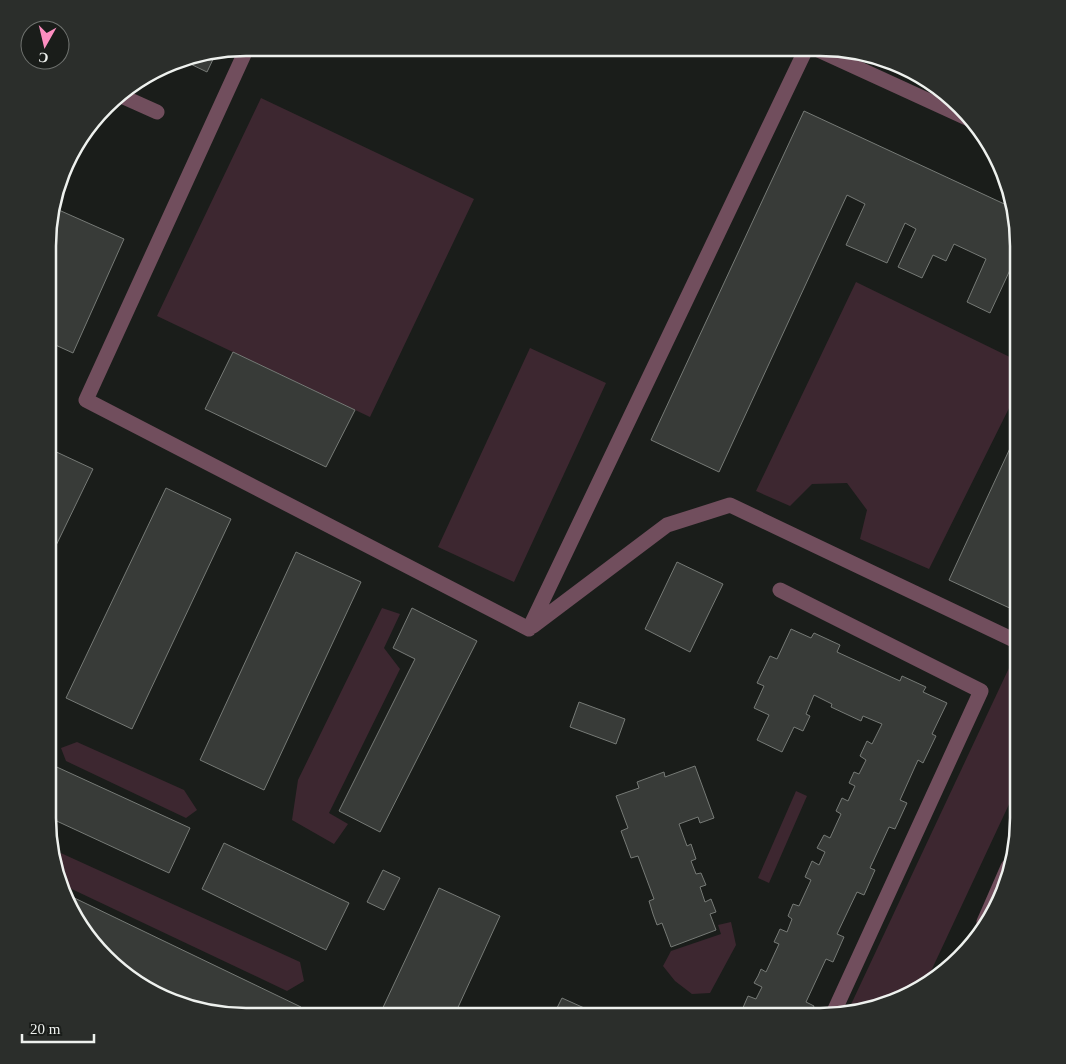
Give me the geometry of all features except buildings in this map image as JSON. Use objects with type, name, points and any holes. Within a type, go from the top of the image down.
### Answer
[{"type":"lane","points":[[243,56],[86,400],[529,629]]},
{"type":"lane","points":[[529,629],[803,56]]},
{"type":"lane","points":[[834,57],[954,112]]},
{"type":"lane","points":[[127,99],[157,112]]},
{"type":"lane","points":[[529,629],[666,525],[730,505],[1010,638]]},
{"type":"lane","points":[[780,590],[981,691],[836,1007]]},
{"type":"shaded area","points":[[261,98],[474,199],[370,417],[157,316]]},
{"type":"shaded area","points":[[856,282],[1010,357],[1010,406],[929,569],[860,539],[867,510],[847,483],[812,484],[790,506],[756,491]]},
{"type":"shaded area","points":[[530,348],[606,383],[514,582],[438,547]]},
{"type":"shaded area","points":[[382,608],[400,614],[384,648],[400,669],[329,813],[348,824],[334,844],[292,820],[298,780]]},
{"type":"shaded area","points":[[1009,668],[1010,802],[931,971],[904,988],[881,998],[851,1005]]},
{"type":"shaded area","points":[[77,742],[184,790],[197,810],[186,818],[66,761],[61,748]]},
{"type":"shaded area","points":[[796,791],[807,796],[769,883],[758,878]]},
{"type":"shaded area","points":[[60,852],[300,962],[304,981],[287,991],[70,888]]},
{"type":"shaded area","points":[[731,922],[736,945],[710,993],[692,994],[675,981],[663,966],[671,951],[721,934],[718,925]]}]
